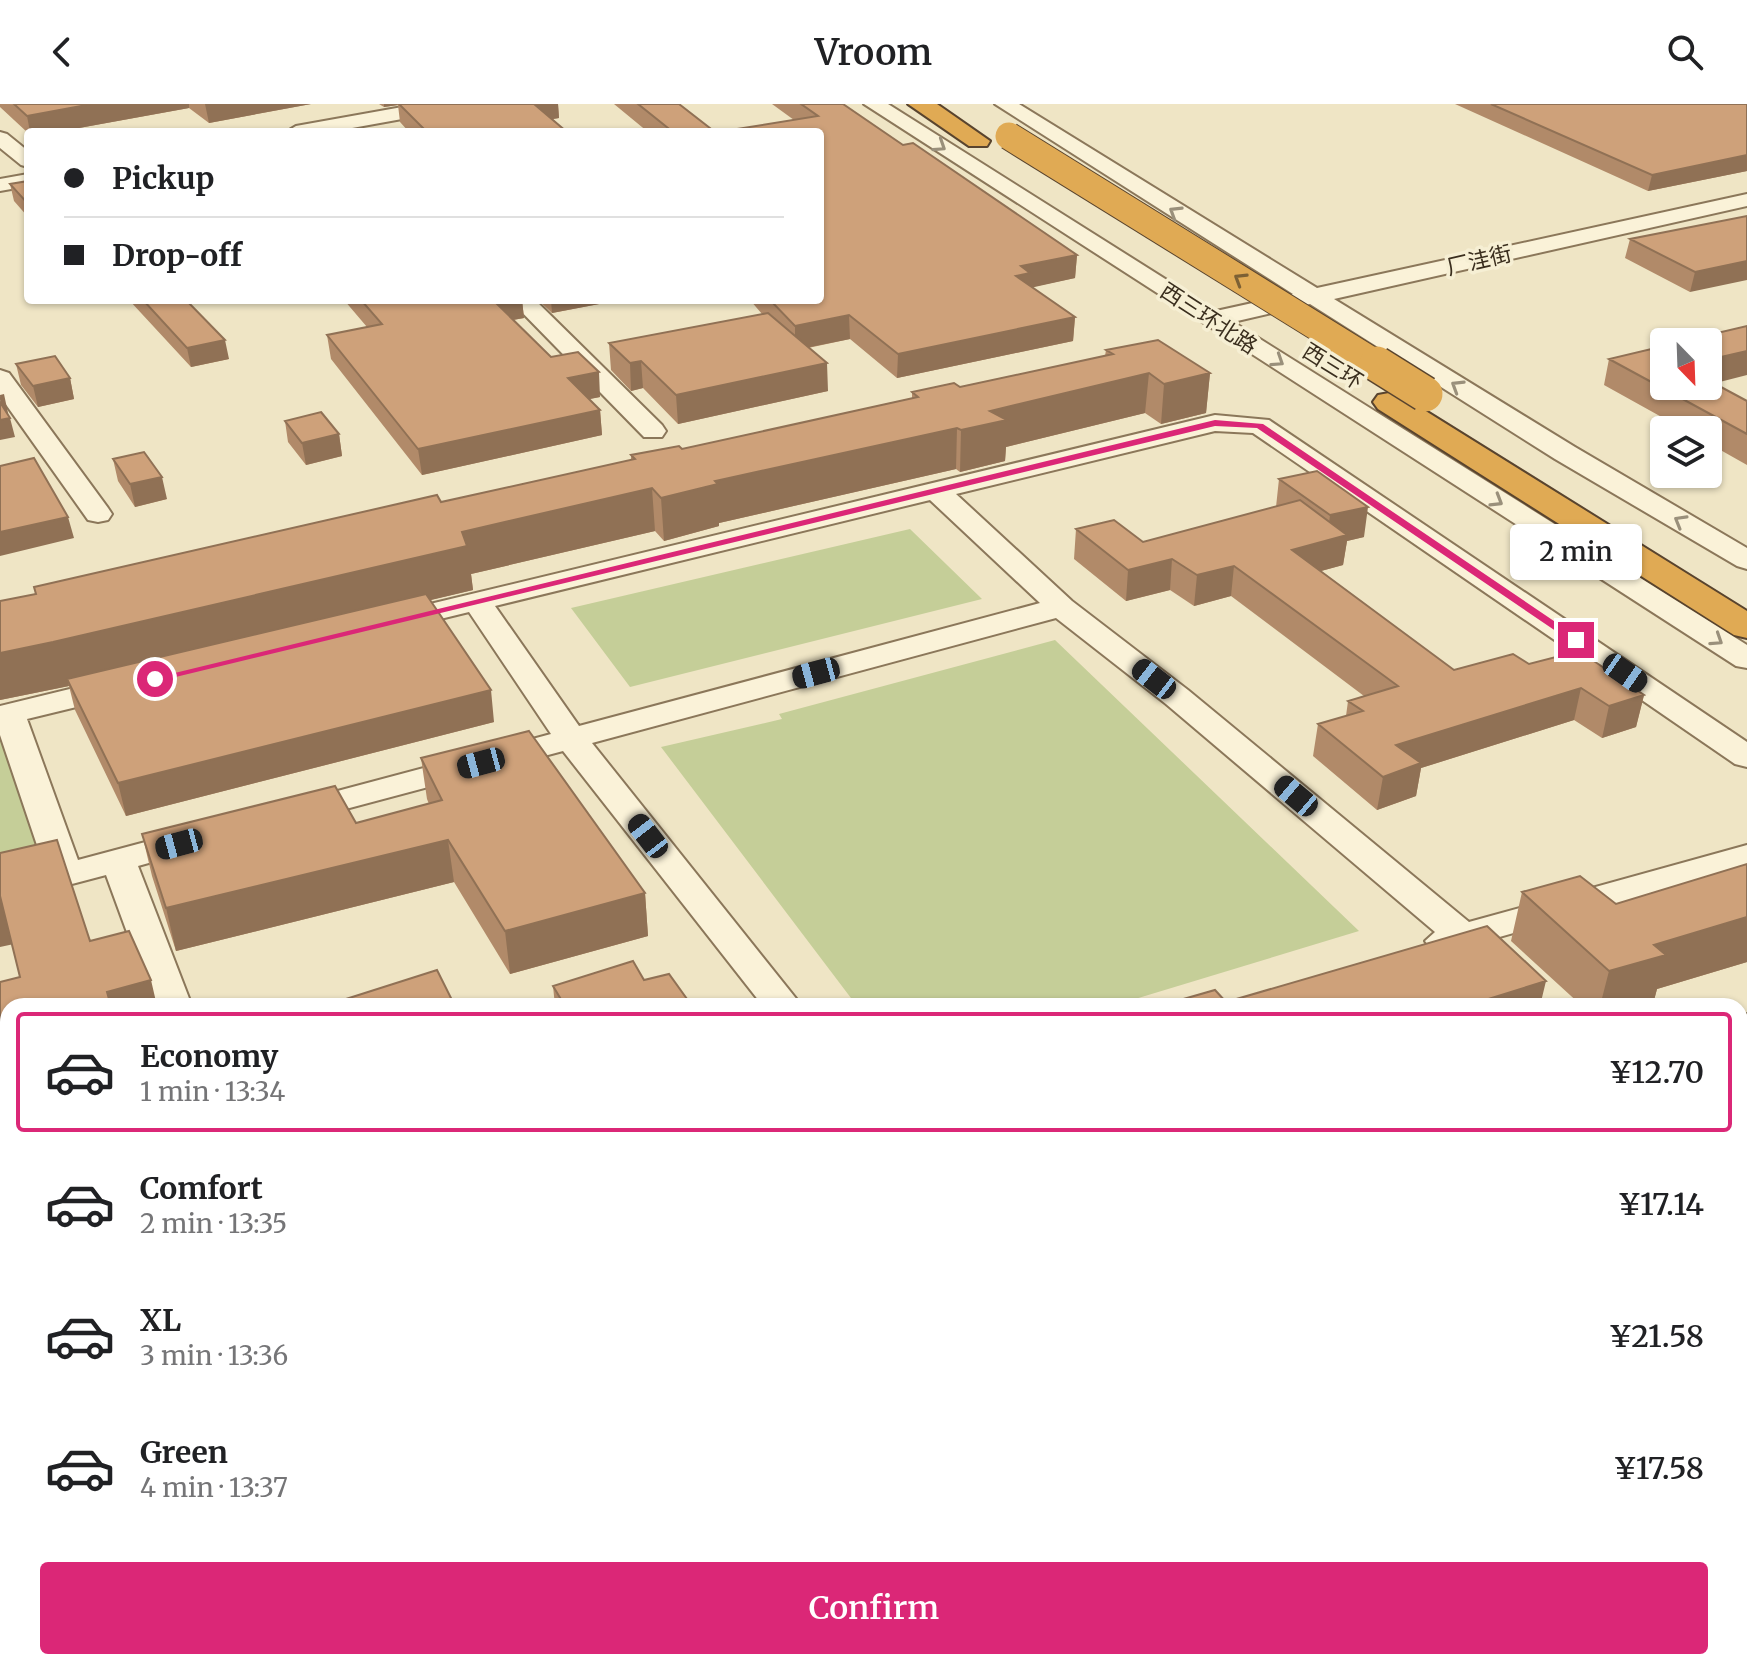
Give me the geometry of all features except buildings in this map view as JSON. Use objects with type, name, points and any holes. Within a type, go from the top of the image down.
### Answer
[{"type":"highway","name":"西三环","points":[[920,104],[1747,627]]},
{"type":"highway","name":"西三环","points":[[957,104],[1747,594]]},
{"type":"street","points":[[354,127],[452,104]]},
{"type":"street","name":"西三环北路","points":[[874,104],[1747,659]]},
{"type":"street","points":[[1005,104],[1578,461],[1746,560]]},
{"type":"street","points":[[0,138],[24,158]]},
{"type":"street","points":[[0,185],[24,181]]},
{"type":"street","name":"厂洼街","points":[[1212,319],[1747,200]]},
{"type":"street","points":[[526,304],[653,431]]},
{"type":"street","points":[[0,378],[98,514]]},
{"type":"street","points":[[371,627],[1215,423],[1260,426],[1747,757]]},
{"type":"street","points":[[938,492],[1061,607],[1177,697],[1462,935]]},
{"type":"street","points":[[477,602],[571,739],[777,998]]},
{"type":"street","points":[[269,820],[1061,607]]},
{"type":"street","points":[[65,875],[5,715],[145,681]]},
{"type":"street","points":[[0,892],[224,832]]},
{"type":"street","points":[[1417,949],[1747,856]]},
{"type":"street","points":[[118,860],[170,998]]},
{"type":"green space","points":[[910,529],[982,599],[630,687],[571,608]]},
{"type":"green space","points":[[1055,640],[1359,931],[1138,998],[851,998],[661,747],[782,719],[779,714]]},
{"type":"green space","points":[[0,720],[53,872],[0,887]]},
{"type":"route","points":[[155,679],[1215,423],[1260,426],[1576,640]]}]
